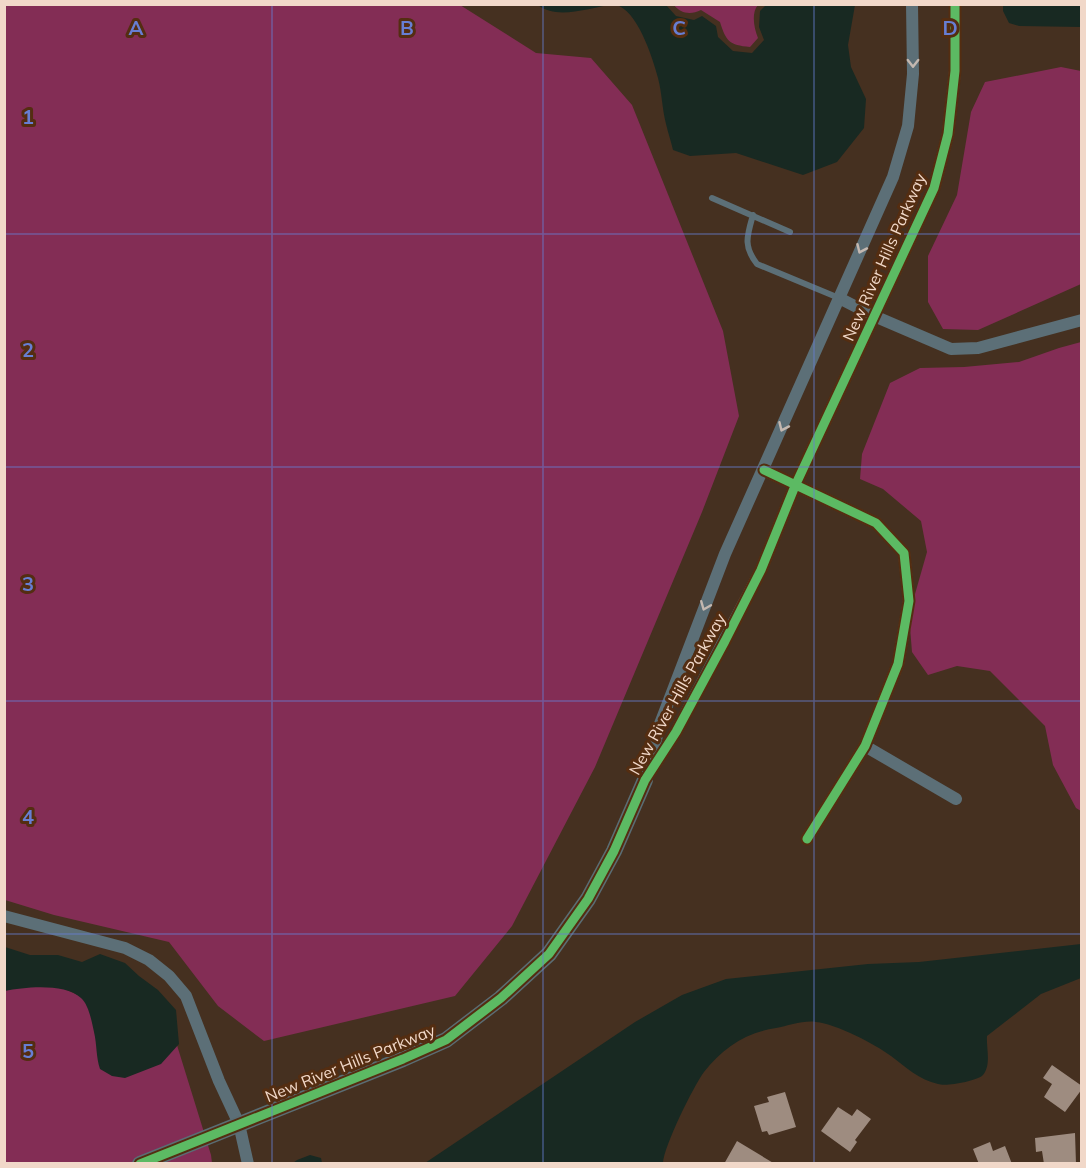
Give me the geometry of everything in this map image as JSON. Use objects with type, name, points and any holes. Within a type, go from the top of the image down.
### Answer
[{"type":"street","name":"New River Hills Parkway","points":[[140,1164],[446,1040],[501,998],[549,954],[588,899],[614,851],[645,780],[660,724],[725,554],[893,177],[908,126],[913,74],[912,4]]},
{"type":"street","name":"New River Hills Parkway","points":[[645,780],[676,732],[761,570],[795,486],[934,188],[948,134],[955,71],[955,4]]},
{"type":"street","points":[[839,298],[874,316],[951,349],[978,348],[1082,320]]},
{"type":"street","points":[[764,470],[876,523],[904,553],[909,601],[898,664],[865,746],[807,839]]},
{"type":"street","points":[[865,746],[956,799]]},
{"type":"street","points":[[4,916],[125,948],[149,960],[169,976],[186,996],[238,1124],[248,1164]]},
{"type":"lane","points":[[712,198],[790,232]]},
{"type":"lane","points":[[753,215],[747,238],[748,253],[757,264],[839,298]]},
{"type":"shaded area","points":[[5,4],[460,5],[536,53],[591,58],[632,105],[723,331],[739,416],[702,512],[595,767],[512,926],[455,996],[264,1041],[218,1006],[169,942],[54,915],[5,900]]},
{"type":"shaded area","points":[[538,5],[610,5],[554,12]]},
{"type":"shaded area","points":[[615,5],[666,5],[676,16],[694,20],[702,16],[716,26],[718,37],[733,51],[752,53],[764,40],[759,27],[760,11],[766,5],[855,5],[848,45],[851,67],[866,99],[864,128],[837,162],[803,175],[736,153],[690,156],[673,150],[658,78],[648,47],[630,15],[623,8]]},
{"type":"shaded area","points":[[674,5],[758,5],[754,25],[758,38],[750,47],[737,45],[729,41],[720,22],[701,10],[686,13]]},
{"type":"shaded area","points":[[1003,5],[1081,5],[1081,27],[1019,26],[1009,23],[1003,11]]},
{"type":"shaded area","points":[[1061,67],[1081,71],[1081,284],[978,330],[943,329],[928,302],[928,256],[957,195],[971,112],[985,82]]},
{"type":"shaded area","points":[[1081,342],[1081,811],[1076,808],[1053,765],[1045,726],[990,671],[957,666],[928,675],[912,652],[909,615],[927,552],[921,521],[883,489],[860,479],[862,454],[890,383],[920,368],[1019,362]]},
{"type":"shaded area","points":[[1081,944],[1081,978],[1041,994],[987,1036],[987,1067],[982,1076],[973,1080],[947,1085],[931,1082],[913,1073],[866,1040],[834,1026],[801,1022],[765,1030],[745,1038],[727,1049],[711,1063],[686,1103],[668,1144],[663,1163],[425,1163],[635,1022],[682,995],[726,979],[868,964],[919,962]]},
{"type":"shaded area","points":[[5,947],[30,955],[58,955],[82,962],[100,954],[125,963],[158,990],[176,1010],[179,1044],[161,1064],[125,1078],[112,1076],[100,1069],[91,1019],[81,998],[74,993],[55,988],[23,988],[5,991]]},
{"type":"shaded area","points":[[42,978],[176,1042],[212,1163],[5,1163],[4,982]]},
{"type":"shaded area","points":[[310,1155],[321,1158],[322,1163],[293,1163],[297,1160]]},
{"type":"building","points":[[1052,1065],[1082,1086],[1065,1112],[1044,1097],[1052,1084],[1043,1078]]},
{"type":"building","points":[[785,1092],[796,1127],[769,1135],[767,1131],[762,1132],[754,1106],[769,1102],[767,1097]]},
{"type":"building","points":[[838,1107],[852,1116],[857,1109],[871,1119],[855,1140],[857,1142],[850,1152],[821,1131]]},
{"type":"building","points":[[1075,1133],[1076,1164],[1044,1164],[1042,1151],[1036,1152],[1035,1138]]},
{"type":"building","points":[[737,1141],[775,1164],[724,1164]]},
{"type":"building","points":[[990,1142],[993,1151],[1005,1146],[1012,1164],[979,1164],[973,1149]]},
{"type":"cycle path","points":[[140,1164],[446,1040],[501,998],[549,954],[588,899],[614,851],[645,780],[676,732],[761,570],[795,486],[934,188],[948,134],[955,71],[955,4]]},
{"type":"cycle path","points":[[764,470],[876,523],[904,553],[909,601],[898,664],[865,746],[807,839]]}]
